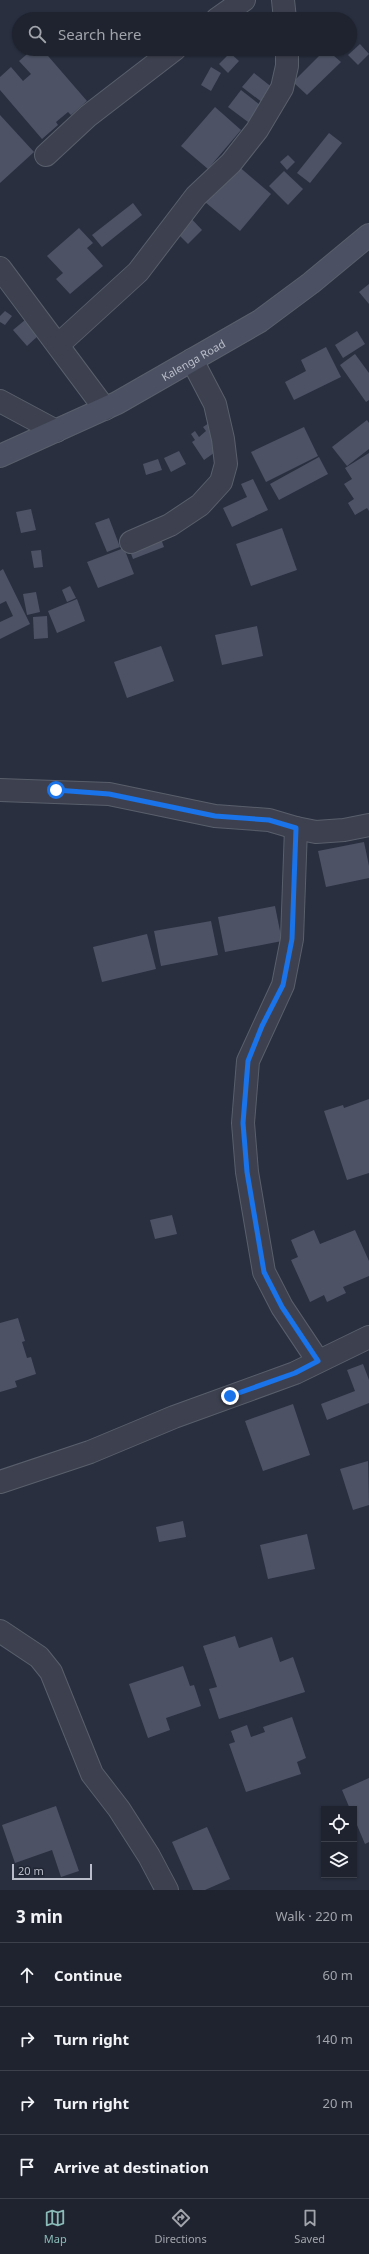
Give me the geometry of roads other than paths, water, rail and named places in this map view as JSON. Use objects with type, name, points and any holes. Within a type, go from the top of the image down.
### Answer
[{"type":"main road","name":"Kalenga Road","points":[[0,456],[105,409],[260,321],[311,283],[369,235]]},
{"type":"street","points":[[227,12],[244,0]]},
{"type":"street","points":[[283,0],[284,12]]},
{"type":"street","points":[[46,155],[88,116],[166,56]]},
{"type":"street","points":[[58,345],[138,272],[196,196],[231,163],[257,130],[282,88],[287,66],[287,56]]},
{"type":"street","points":[[0,268],[105,409]]},
{"type":"street","points":[[131,542],[170,525],[200,505],[221,482],[226,464],[223,439],[215,404],[192,360]]},
{"type":"street","points":[[0,401],[56,431]]},
{"type":"street","points":[[0,790],[109,794],[215,816],[269,820],[316,832],[344,830],[369,824]]},
{"type":"street","points":[[296,828],[292,939],[283,985],[262,1026],[248,1061],[243,1123],[247,1172],[264,1272],[282,1307],[318,1361]]},
{"type":"street","points":[[0,1482],[90,1452],[174,1417],[295,1373],[318,1361],[367,1342]]},
{"type":"street","points":[[0,1631],[39,1657],[51,1672],[92,1774],[123,1816],[149,1856],[161,1886]]}]
